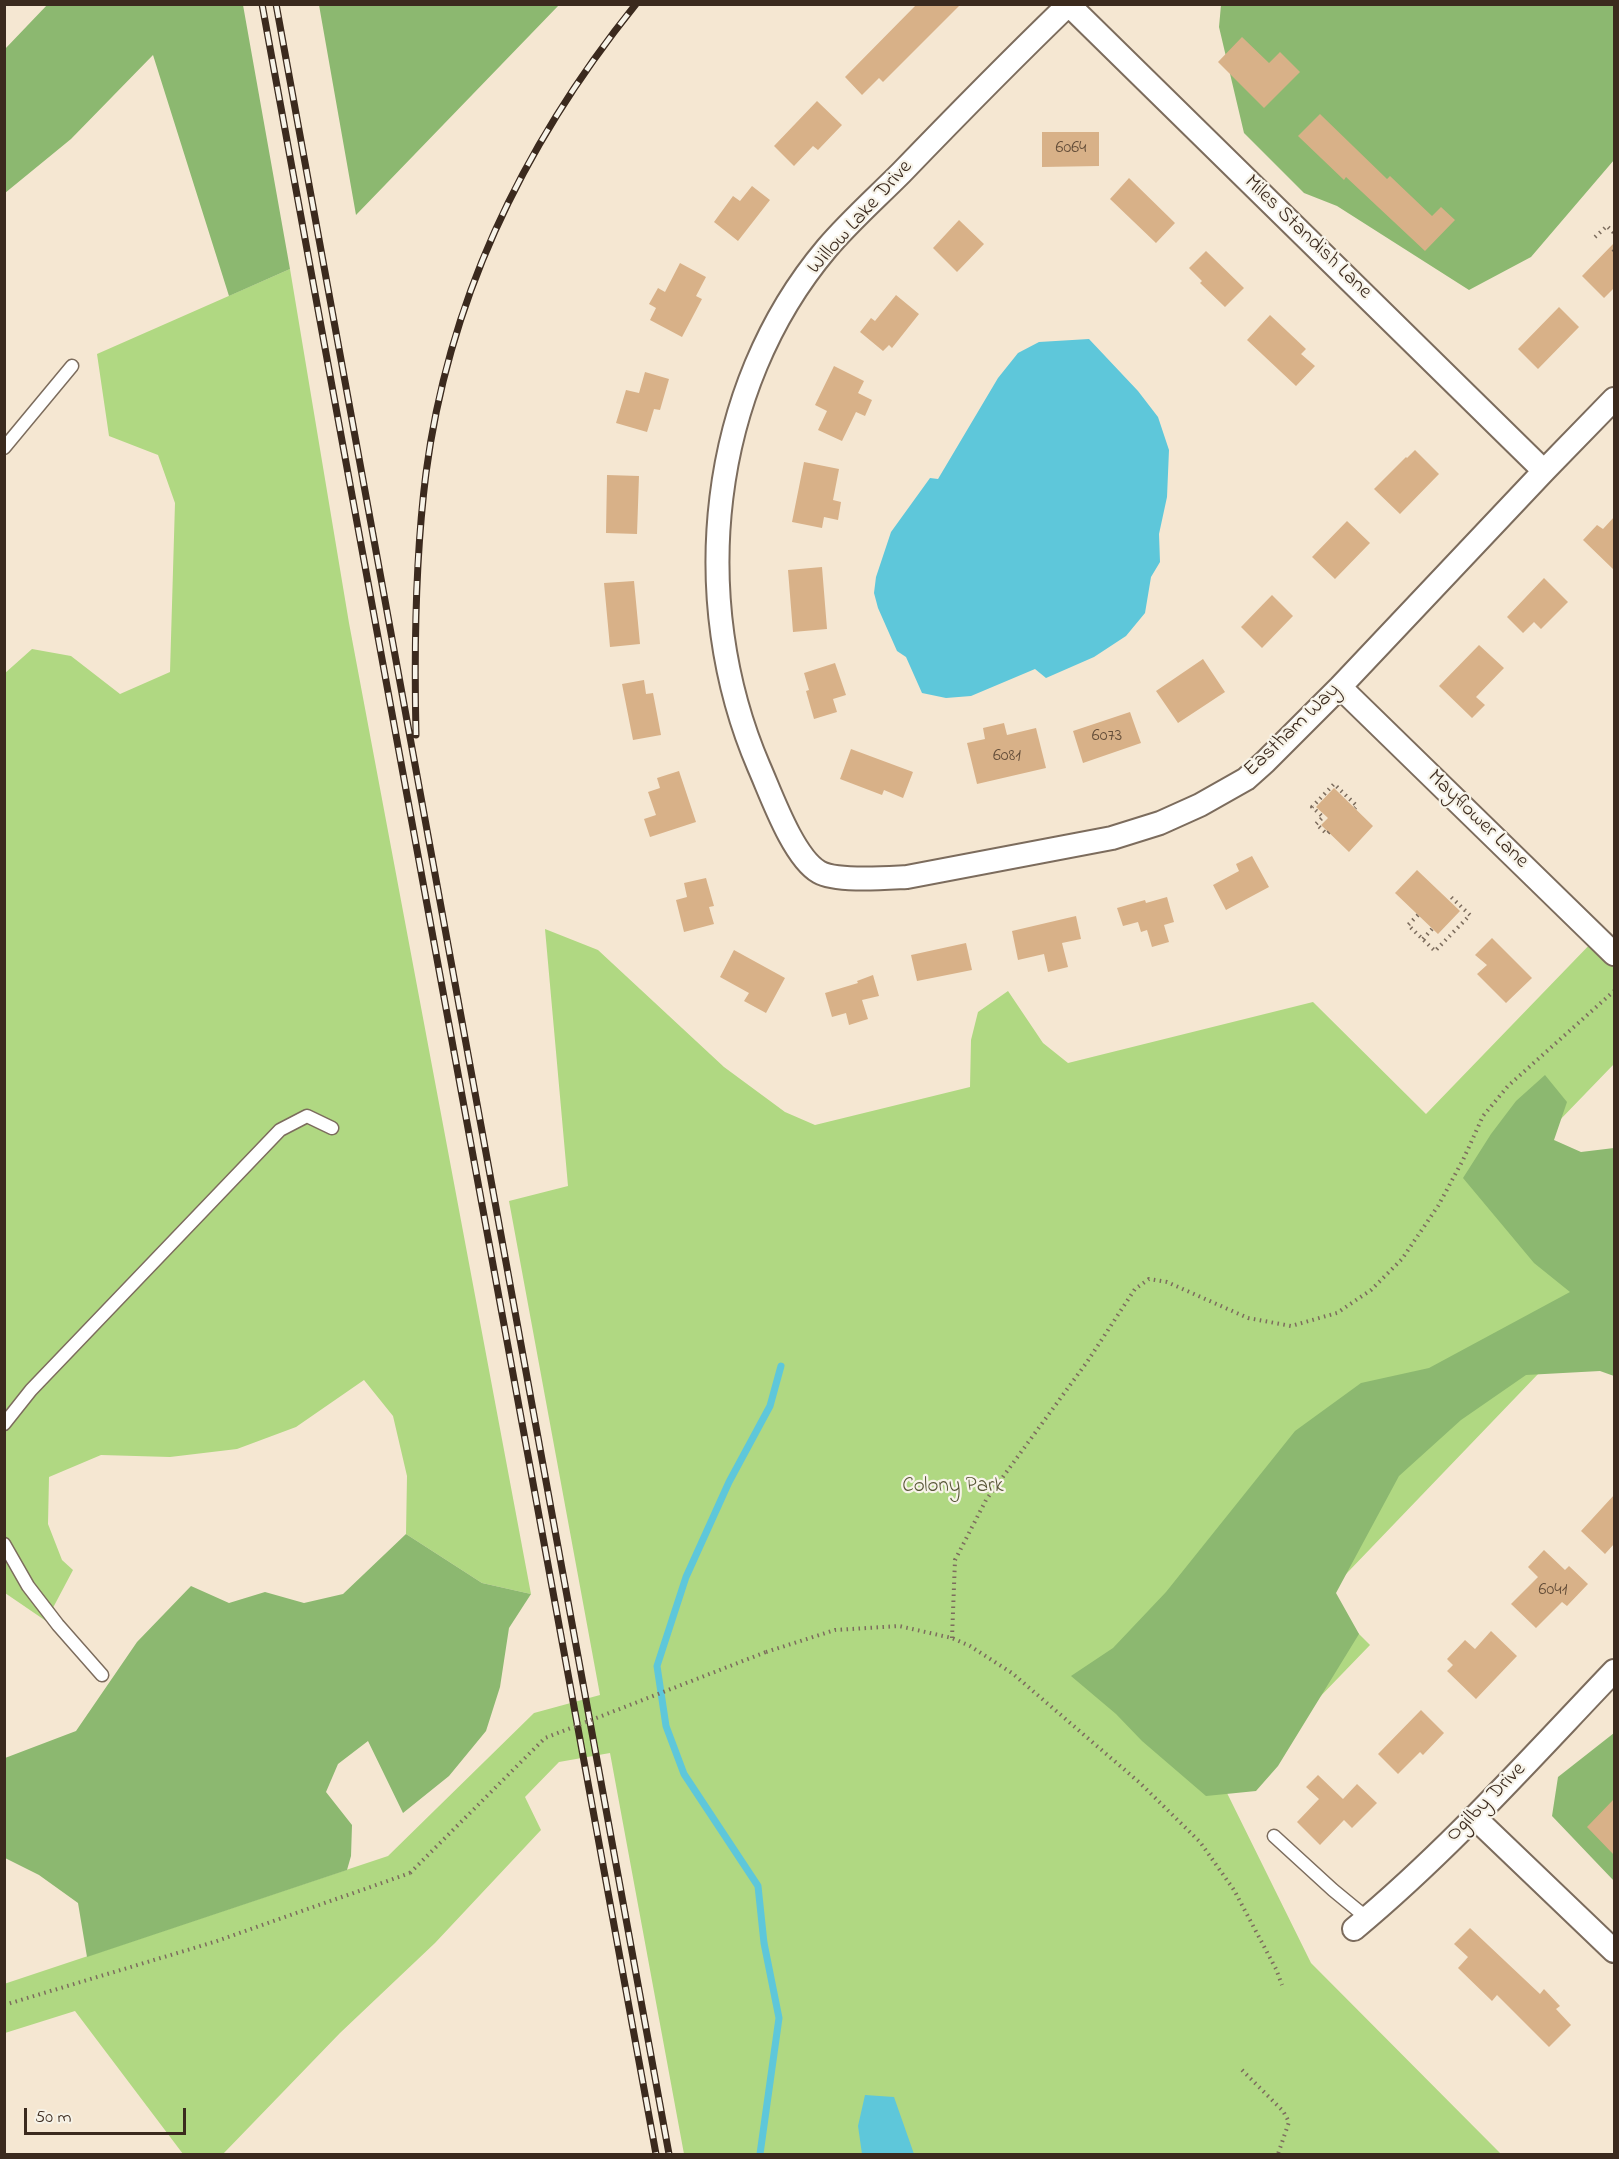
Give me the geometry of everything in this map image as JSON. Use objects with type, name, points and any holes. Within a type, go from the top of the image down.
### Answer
[{"type":"street","name":"Miles Standish Lane","points":[[1069,5],[1544,471]]},
{"type":"street","name":"Willow Lake Drive","points":[[803,856],[790,837],[752,749],[729,675],[718,597],[719,520],[723,483],[739,410],[768,339],[796,292],[827,248],[1069,5]]},
{"type":"street","name":"Eastham Way","points":[[803,856],[819,872],[841,877],[873,879],[907,877],[1112,838],[1160,824],[1200,805],[1246,778],[1265,762],[1340,687],[1614,399]]},
{"type":"street","name":"Mayflower Lane","points":[[1340,687],[1614,954]]},
{"type":"street","name":"Ogilby Drive","points":[[1361,1924],[1474,1817],[1614,1671]]},
{"type":"street","points":[[1474,1817],[1614,1951]]},
{"type":"lane","points":[[4,448],[72,366]]},
{"type":"lane","points":[[4,1424],[32,1390],[280,1130],[307,1116],[332,1128]]},
{"type":"lane","points":[[4,1544],[28,1586],[58,1625],[102,1675]]},
{"type":"lane","points":[[1274,1836],[1325,1883],[1361,1924]]},
{"type":"path","points":[[1595,237],[1607,226],[1614,233]]},
{"type":"path","points":[[1329,832],[1327,834],[1316,824],[1323,817],[1312,807],[1334,784],[1357,806],[1355,808]]},
{"type":"path","points":[[1418,915],[1408,925],[1435,951],[1470,915],[1451,897]]},
{"type":"path","points":[[1423,939],[1432,929]]},
{"type":"path","points":[[952,1638],[955,1560],[986,1500],[1088,1362],[1135,1289],[1149,1279],[1167,1282],[1248,1318],[1291,1326],[1337,1313],[1371,1290],[1402,1259],[1438,1206],[1483,1116],[1508,1086],[1614,991]]},
{"type":"path","points":[[4,2005],[214,1942],[410,1873],[545,1737],[766,1652],[835,1630],[899,1626],[952,1638],[970,1646],[1012,1673],[1140,1783],[1200,1842],[1234,1890],[1276,1969],[1282,1985]]},
{"type":"path","points":[[1242,2070],[1283,2111],[1289,2122],[1278,2154]]},
{"type":"green space","points":[[48,4],[243,5],[290,269],[229,296],[153,55],[71,139],[5,193],[5,49]]},
{"type":"green space","points":[[319,4],[559,5],[356,215]]},
{"type":"green space","points":[[1221,5],[1614,5],[1614,160],[1531,257],[1469,290],[1337,206],[1304,193],[1244,133],[1219,27]]},
{"type":"green space","points":[[290,269],[349,623],[531,1594],[482,1583],[406,1534],[407,1476],[393,1416],[364,1380],[296,1427],[237,1449],[170,1457],[101,1455],[49,1477],[48,1524],[62,1560],[73,1570],[46,1621],[5,1593],[4,674],[32,649],[71,656],[120,694],[170,672],[175,503],[158,455],[109,436],[97,354]]},
{"type":"green space","name":"Colony Park","points":[[545,929],[598,950],[724,1067],[785,1112],[815,1125],[970,1087],[971,1040],[978,1012],[1008,991],[1043,1043],[1068,1063],[1313,1002],[1426,1114],[1597,937],[1614,954],[1614,1064],[1498,1184],[1612,1297],[1323,1598],[1370,1645],[1227,1793],[1311,1963],[1501,2154],[684,2154],[610,1753],[559,1762],[525,1797],[541,1830],[435,1943],[340,2033],[223,2154],[183,2154],[75,2011],[5,2033],[4,1984],[388,1856],[534,1713],[600,1695],[509,1201],[568,1186]]},
{"type":"green space","points":[[1545,1075],[1567,1102],[1554,1140],[1581,1152],[1614,1148],[1614,1376],[1600,1371],[1526,1375],[1461,1420],[1399,1476],[1336,1593],[1359,1634],[1278,1766],[1256,1791],[1206,1796],[1071,1676],[1113,1648],[1166,1592],[1295,1431],[1361,1383],[1429,1368],[1570,1292],[1534,1263],[1463,1178],[1491,1134],[1516,1101]]},
{"type":"green space","points":[[406,1534],[482,1583],[531,1594],[509,1628],[500,1687],[486,1731],[449,1776],[403,1813],[368,1741],[338,1764],[326,1792],[352,1825],[351,1856],[347,1870],[87,1957],[78,1903],[39,1875],[5,1858],[5,1758],[76,1731],[137,1642],[191,1586],[229,1603],[265,1592],[304,1603],[343,1594]]},
{"type":"green space","points":[[1614,1733],[1614,1881],[1552,1816],[1558,1777]]},
{"type":"water","points":[[1089,339],[1138,391],[1158,417],[1169,450],[1167,497],[1159,534],[1160,562],[1151,577],[1145,613],[1126,636],[1094,657],[1046,678],[1035,669],[971,696],[946,698],[922,693],[906,657],[897,651],[878,608],[874,593],[876,577],[891,532],[930,478],[938,479],[998,378],[1018,353],[1039,342]]},
{"type":"water","points":[[865,2095],[894,2097],[914,2154],[862,2154],[858,2126]]},
{"type":"building","points":[[917,4],[961,4],[883,82],[879,78],[862,95],[845,77]]},
{"type":"building","points":[[1242,37],[1269,63],[1280,52],[1300,72],[1264,108],[1218,62]]},
{"type":"building","points":[[817,101],[842,125],[818,150],[813,146],[794,166],[774,146]]},
{"type":"building","points":[[1320,114],[1387,179],[1390,176],[1432,216],[1441,207],[1455,220],[1425,251],[1346,177],[1344,180],[1298,136]]},
{"type":"building","points":[[1042,132],[1099,132],[1099,166],[1042,167]]},
{"type":"building","points":[[1129,178],[1175,223],[1156,243],[1110,199]]},
{"type":"building","points":[[752,186],[770,200],[738,241],[714,222],[733,196],[740,201]]},
{"type":"building","points":[[959,220],[984,244],[957,272],[933,248]]},
{"type":"building","points":[[1614,243],[1614,288],[1604,298],[1582,276]]},
{"type":"building","points":[[1206,251],[1244,288],[1225,307],[1200,283],[1202,281],[1189,268]]},
{"type":"building","points":[[680,263],[706,277],[696,296],[702,299],[682,337],[650,320],[656,308],[649,304],[658,288],[665,292]]},
{"type":"building","points":[[896,295],[919,314],[892,348],[889,345],[883,351],[860,332],[871,318],[875,321]]},
{"type":"building","points":[[1559,307],[1579,327],[1538,369],[1518,349]]},
{"type":"building","points":[[1270,315],[1306,349],[1301,354],[1315,366],[1296,386],[1247,340]]},
{"type":"building","points":[[834,366],[864,381],[858,393],[872,400],[865,416],[856,412],[842,441],[818,430],[827,411],[815,405]]},
{"type":"building","points":[[645,372],[669,379],[660,410],[654,409],[647,432],[616,423],[626,390],[639,393]]},
{"type":"building","points":[[1415,450],[1439,474],[1400,514],[1374,489]]},
{"type":"building","points":[[804,462],[839,469],[833,500],[841,502],[838,520],[824,517],[822,528],[792,522]]},
{"type":"building","points":[[607,475],[639,476],[637,534],[606,533]]},
{"type":"building","points":[[1614,517],[1614,570],[1583,540],[1597,525],[1603,529]]},
{"type":"building","points":[[1347,521],[1370,543],[1335,579],[1312,557]]},
{"type":"building","points":[[822,567],[827,629],[793,632],[788,570]]},
{"type":"building","points":[[1544,578],[1568,602],[1541,629],[1534,622],[1523,633],[1507,617]]},
{"type":"building","points":[[634,581],[640,644],[610,647],[604,583]]},
{"type":"building","points":[[1272,595],[1293,616],[1262,648],[1241,627]]},
{"type":"building","points":[[1479,645],[1504,668],[1476,697],[1485,705],[1472,718],[1439,686]]},
{"type":"building","points":[[1203,659],[1225,692],[1178,723],[1156,691]]},
{"type":"building","points":[[835,663],[846,695],[833,699],[837,712],[814,719],[806,691],[809,690],[804,673]]},
{"type":"building","points":[[644,680],[646,694],[653,693],[661,735],[633,740],[622,684]]},
{"type":"building","points":[[1130,712],[1141,743],[1083,763],[1073,731]]},
{"type":"building","points":[[1004,723],[1007,735],[1036,728],[1046,768],[977,784],[967,743],[985,739],[983,728]]},
{"type":"building","points":[[851,749],[913,772],[903,798],[884,790],[882,795],[840,779]]},
{"type":"building","points":[[679,771],[696,822],[650,837],[644,819],[656,815],[648,792],[660,788],[657,778]]},
{"type":"building","points":[[1334,788],[1373,826],[1349,852],[1321,825],[1328,818],[1316,807]]},
{"type":"building","points":[[1252,856],[1269,887],[1226,910],[1213,885],[1239,871],[1236,864]]},
{"type":"building","points":[[1417,870],[1460,911],[1438,934],[1395,893]]},
{"type":"building","points":[[706,878],[714,906],[709,907],[714,924],[684,932],[676,900],[687,897],[684,883]]},
{"type":"building","points":[[1167,897],[1174,922],[1164,925],[1169,942],[1152,947],[1147,930],[1141,932],[1138,922],[1123,926],[1117,908]]},
{"type":"building","points":[[1076,916],[1081,939],[1062,943],[1068,967],[1048,972],[1044,954],[1018,960],[1012,931]]},
{"type":"building","points":[[1492,938],[1532,978],[1506,1003],[1477,974],[1487,965],[1475,955]]},
{"type":"building","points":[[966,943],[972,970],[917,981],[911,955]]},
{"type":"building","points":[[734,950],[785,978],[766,1013],[744,1001],[749,993],[720,977]]},
{"type":"building","points":[[873,975],[879,996],[862,1000],[868,1019],[849,1025],[846,1013],[832,1017],[825,993],[858,983],[857,981]]},
{"type":"building","points":[[1614,1495],[1614,1544],[1605,1554],[1581,1531]]},
{"type":"building","points":[[1544,1550],[1565,1570],[1569,1566],[1588,1584],[1567,1606],[1562,1602],[1536,1628],[1511,1604],[1538,1577],[1528,1567]]},
{"type":"building","points":[[1491,1631],[1517,1656],[1476,1699],[1447,1671],[1453,1665],[1447,1659],[1465,1640],[1475,1649]]},
{"type":"building","points":[[1421,1710],[1444,1733],[1423,1755],[1420,1752],[1398,1774],[1378,1754]]},
{"type":"building","points":[[1318,1775],[1343,1799],[1357,1784],[1377,1803],[1352,1828],[1344,1820],[1320,1845],[1297,1822],[1319,1799],[1306,1787]]},
{"type":"building","points":[[1614,1799],[1614,1855],[1587,1827]]},
{"type":"building","points":[[1470,1928],[1540,1994],[1544,1989],[1560,2006],[1556,2009],[1571,2025],[1549,2047],[1497,1995],[1492,2001],[1458,1968],[1468,1957],[1454,1944]]},
{"type":"waterway","points":[[760,2154],[779,2018],[764,1943],[758,1886],[684,1774],[666,1726],[657,1666],[686,1577],[729,1482],[770,1406],[781,1366]]},
{"type":"railway","points":[[262,4],[656,2154]]},
{"type":"railway","points":[[276,4],[669,2154]]},
{"type":"railway","points":[[416,735],[416,604],[422,506],[437,408],[453,345],[473,284],[498,224],[527,167],[560,111],[596,57],[636,4]]}]
